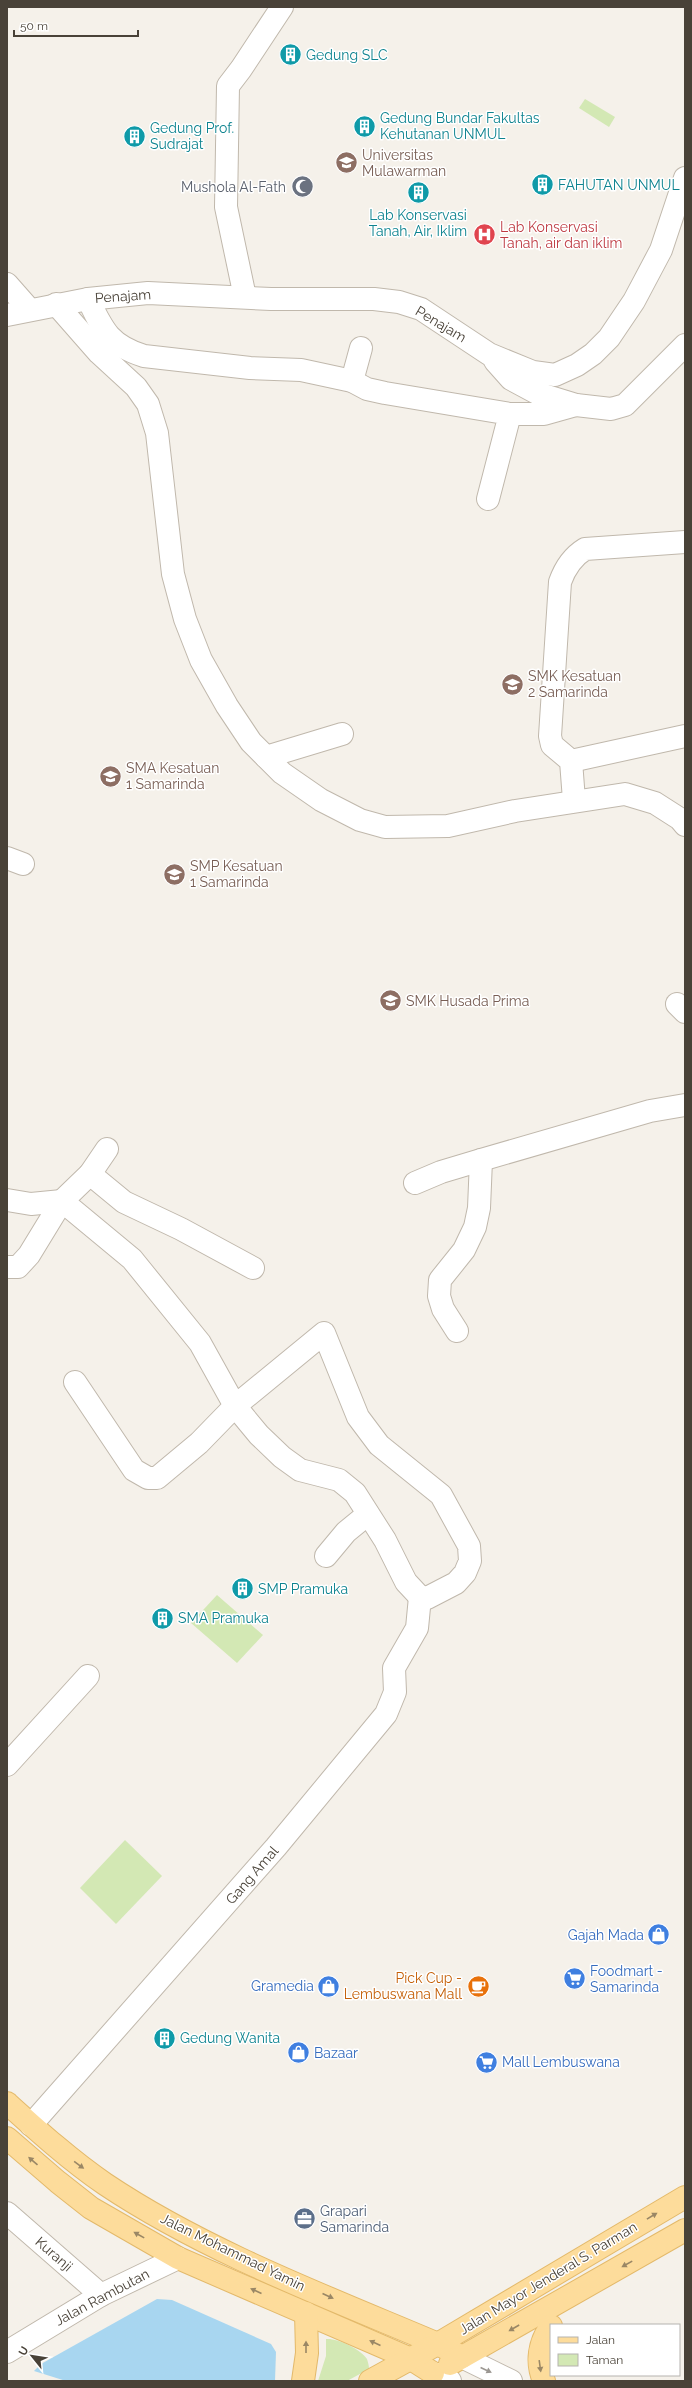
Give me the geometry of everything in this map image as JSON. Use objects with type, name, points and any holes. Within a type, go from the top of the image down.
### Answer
[{"type":"main road","name":"Jalan Mohammad Yamin","points":[[7,2103],[71,2159],[106,2184],[182,2230],[435,2367]]},
{"type":"main road","name":"Jalan Mohammad Yamin","points":[[7,2138],[91,2208],[178,2258],[411,2359],[435,2367]]},
{"type":"main road","name":"Jalan Mayor Jenderal S. Parman","points":[[435,2367],[685,2197]]},
{"type":"main road","name":"Jalan Mayor Jenderal S. Parman","points":[[435,2367],[462,2357],[685,2230]]},
{"type":"main road","points":[[552,2324],[579,2291]]},
{"type":"main road","points":[[303,2381],[306,2353],[306,2313]]},
{"type":"main road","points":[[544,2381],[539,2359],[541,2345],[550,2327]]},
{"type":"main road","points":[[370,2381],[411,2359]]},
{"type":"street","points":[[245,297],[226,207],[228,86],[282,7]]},
{"type":"street","name":"Penajam","points":[[7,315],[30,309],[88,299],[148,293],[271,299],[374,299],[399,302],[421,310],[439,320],[489,354],[533,372],[555,375],[577,365],[593,354],[609,338],[634,301],[661,250],[685,178]]},
{"type":"street","points":[[7,284],[30,309]]},
{"type":"street","points":[[88,299],[101,328],[113,342],[129,351],[144,356],[250,368],[301,370],[352,381],[367,389],[385,393],[510,414],[544,414],[576,405]]},
{"type":"street","points":[[56,304],[99,352],[136,387],[148,404],[156,433],[173,574],[185,619],[201,660],[227,706],[252,742],[282,773],[321,800],[360,820],[386,827],[448,826],[574,800],[625,794],[655,802],[685,826]]},
{"type":"street","points":[[489,354],[511,379],[537,393],[576,405],[611,409],[625,405],[684,347]]},
{"type":"street","points":[[352,381],[361,348]]},
{"type":"street","points":[[488,499],[510,414]]},
{"type":"street","points":[[574,800],[571,762],[552,745],[550,736],[560,582],[564,570],[576,555],[585,550],[685,542]]},
{"type":"street","points":[[266,757],[342,734]]},
{"type":"street","points":[[571,762],[685,736]]},
{"type":"street","points":[[415,1183],[481,1160],[650,1111],[685,1105]]},
{"type":"street","points":[[7,1267],[18,1267],[30,1255],[62,1201],[90,1174],[107,1149]]},
{"type":"street","points":[[456,1331],[443,1308],[439,1296],[440,1280],[464,1250],[475,1227],[479,1208],[481,1160]]},
{"type":"street","points":[[90,1174],[124,1202],[181,1229],[253,1268]]},
{"type":"street","points":[[7,1200],[31,1204],[62,1201],[132,1259],[200,1343],[236,1406],[259,1435],[282,1457],[300,1470],[339,1480],[355,1493],[403,1576],[420,1597],[427,1598],[456,1583],[465,1573],[470,1561],[469,1546],[441,1496],[379,1445],[358,1417],[324,1333],[236,1406],[193,1448],[157,1478],[148,1478],[134,1470],[75,1382]]},
{"type":"street","points":[[326,1556],[346,1532],[368,1514]]},
{"type":"street","name":"Gang Amal","points":[[31,2125],[276,1847],[386,1714],[395,1692],[394,1668],[416,1628],[420,1597]]},
{"type":"street","points":[[7,1765],[88,1676]]},
{"type":"street","name":"Kuranji","points":[[7,2213],[101,2295]]},
{"type":"street","name":"Jalan Rambutan","points":[[7,2352],[101,2295],[178,2258]]},
{"type":"street","points":[[462,2357],[511,2381]]},
{"type":"green space","points":[[585,99],[615,117],[609,127],[579,108]]},
{"type":"green space","points":[[217,1595],[263,1635],[237,1663],[191,1623]]},
{"type":"green space","points":[[125,1840],[162,1876],[116,1924],[80,1888]]},
{"type":"green space","points":[[326,2339],[342,2342],[360,2352],[367,2359],[369,2369],[347,2381],[318,2381],[326,2356]]},
{"type":"water","points":[[157,2299],[172,2300],[271,2344],[276,2352],[275,2381],[66,2381],[34,2371],[41,2364]]},
{"type":"place","name":"Gedung SLC","points":[[291,55]]},
{"type":"place","name":"Gedung Bundar Fakultas Kehutanan UNMUL","points":[[365,126]]},
{"type":"place","name":"Gedung Prof. Sudrajat","points":[[134,136]]},
{"type":"place","name":"Universitas Mulawarman","points":[[346,163]]},
{"type":"place","name":"FAHUTAN UNMUL","points":[[542,185]]},
{"type":"place","name":"Mushola Al-Fath","points":[[302,187]]},
{"type":"place","name":"Lab Konservasi Tanah, Air, Iklim","points":[[418,193]]},
{"type":"place","name":"Lab Konservasi Tanah, air dan iklim","points":[[484,235]]},
{"type":"place","name":"SMK Kesatuan 2 Samarinda","points":[[513,684]]},
{"type":"place","name":"SMA Kesatuan 1 Samarinda","points":[[110,776]]},
{"type":"place","name":"SMP Kesatuan 1 Samarinda","points":[[175,874]]},
{"type":"place","name":"SMK Husada Prima","points":[[390,1001]]},
{"type":"place","name":"SMP Pramuka","points":[[242,1589]]},
{"type":"place","name":"SMA Pramuka","points":[[162,1618]]},
{"type":"place","name":"Gajah Mada","points":[[659,1935]]},
{"type":"place","name":"Foodmart - Samarinda","points":[[575,1979]]},
{"type":"place","name":"Gramedia","points":[[329,1986]]},
{"type":"place","name":"Pick Cup - Lembuswana Mall","points":[[478,1986]]},
{"type":"place","name":"Gedung Wanita","points":[[165,2038]]},
{"type":"place","name":"Bazaar","points":[[298,2053]]},
{"type":"place","name":"Mall Lembuswana","points":[[487,2062]]},
{"type":"place","name":"Grapari Samarinda","points":[[304,2219]]}]
